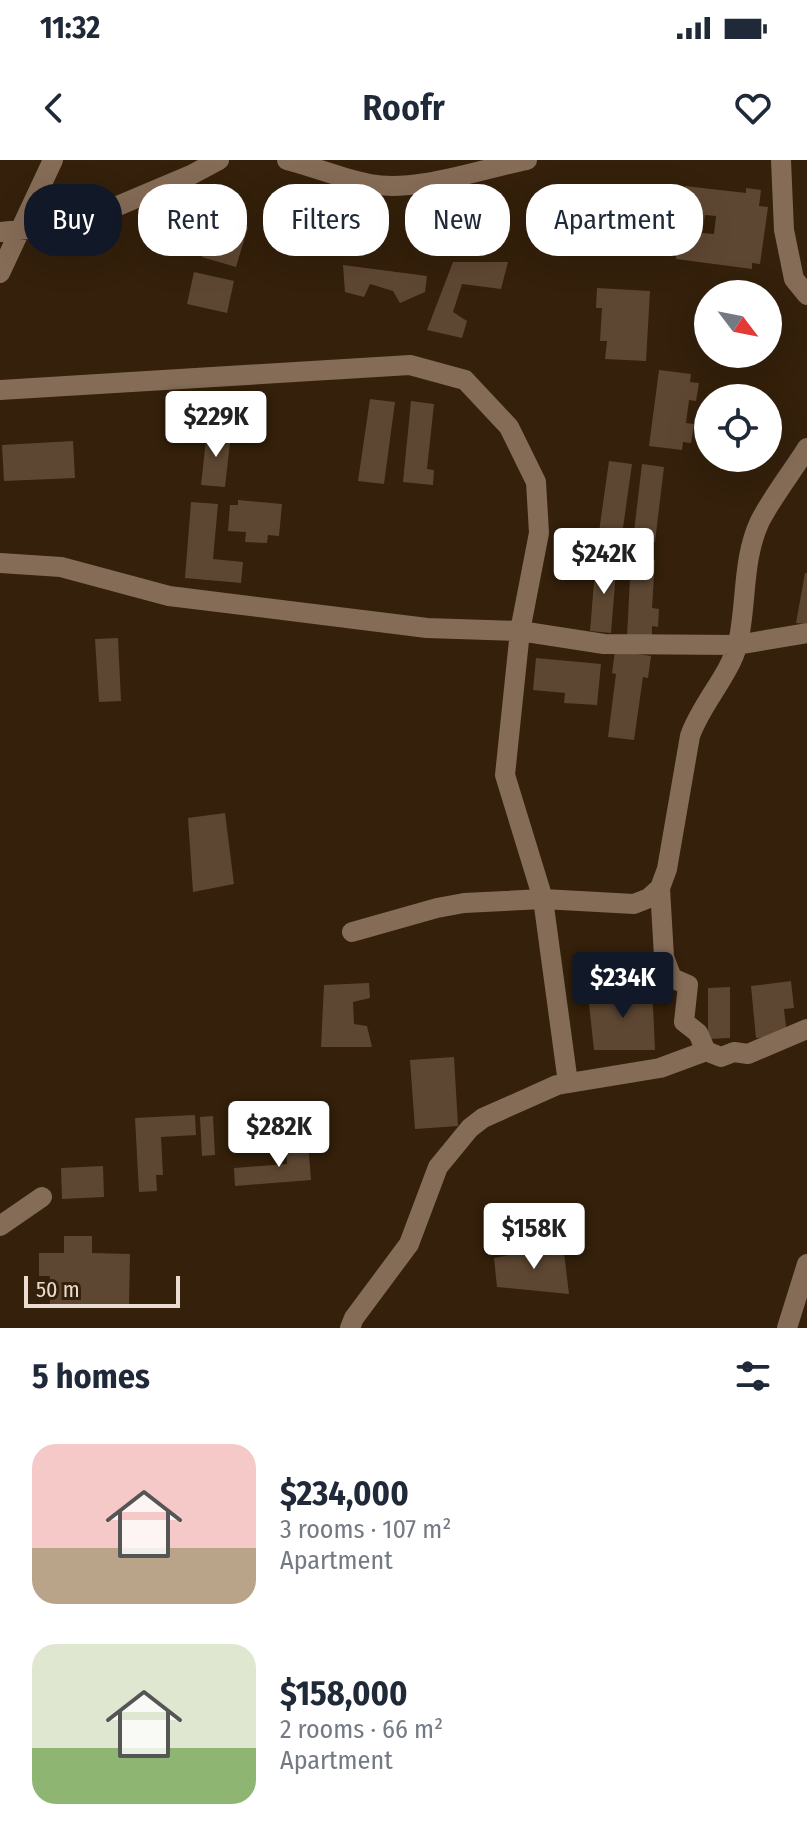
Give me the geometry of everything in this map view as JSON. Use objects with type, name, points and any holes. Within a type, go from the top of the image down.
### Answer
[{"type":"street","points":[[0,273],[10,231],[53,160]]},
{"type":"street","points":[[10,231],[75,224],[219,160]]},
{"type":"street","points":[[287,160],[371,185],[401,185],[460,177],[527,160]]},
{"type":"street","points":[[781,160],[784,230],[794,279],[807,295]]},
{"type":"street","points":[[0,390],[410,365],[465,380],[509,427],[536,482],[539,533],[520,631],[505,775],[543,899],[568,1083]]},
{"type":"street","points":[[706,1051],[698,1033],[684,1022],[688,985],[672,978],[664,957],[660,888],[667,869],[690,736],[697,716],[737,645],[743,584],[759,522],[807,448]]},
{"type":"street","points":[[0,563],[61,567],[169,596],[427,628],[520,631],[604,644],[737,645],[807,633]]},
{"type":"street","points":[[352,932],[464,903],[543,899],[634,904],[649,898],[660,888]]},
{"type":"street","points":[[350,1328],[354,1318],[409,1244],[438,1167],[470,1128],[483,1118],[568,1083],[660,1068],[706,1051],[721,1057],[734,1052],[748,1054],[807,1029]]},
{"type":"street","points":[[0,1226],[42,1197]]},
{"type":"street","points":[[787,1328],[807,1264]]},
{"type":"building","points":[[703,188],[746,193],[746,188],[761,190],[759,206],[768,207],[760,264],[752,263],[752,269],[676,259],[676,256],[703,256],[703,233],[714,234],[716,216],[705,215],[703,227]]},
{"type":"building","points":[[202,256],[239,256],[236,267]]},
{"type":"building","points":[[453,262],[508,262],[501,289],[462,284],[453,312],[467,321],[462,338],[427,330]]},
{"type":"building","points":[[343,265],[427,276],[425,292],[400,303],[393,291],[370,284],[364,297],[345,292]]},
{"type":"building","points":[[194,272],[234,281],[227,313],[187,304]]},
{"type":"building","points":[[597,288],[650,291],[646,361],[605,359],[607,341],[600,341],[602,308],[596,308]]},
{"type":"building","points":[[659,370],[691,374],[690,382],[699,383],[694,384],[694,401],[689,400],[686,423],[694,424],[691,443],[683,442],[682,450],[649,446]]},
{"type":"building","points":[[370,399],[395,402],[384,484],[358,481]]},
{"type":"building","points":[[411,401],[434,404],[427,469],[434,470],[433,485],[403,482]]},
{"type":"building","points":[[207,431],[231,434],[225,487],[201,485]]},
{"type":"building","points":[[73,441],[75,478],[4,481],[2,445]]},
{"type":"building","points":[[609,461],[632,464],[621,542],[598,539]]},
{"type":"building","points":[[642,464],[664,467],[655,542],[633,540]]},
{"type":"building","points":[[238,500],[282,504],[279,536],[268,535],[267,543],[245,542],[246,532],[228,531],[230,505],[238,505]]},
{"type":"building","points":[[191,502],[218,504],[213,559],[243,562],[241,583],[185,578]]},
{"type":"building","points":[[596,558],[617,560],[611,633],[590,631]]},
{"type":"building","points":[[631,559],[655,560],[652,608],[659,609],[658,627],[652,626],[652,637],[627,636]]},
{"type":"building","points":[[807,573],[807,624],[796,623]]},
{"type":"building","points":[[118,638],[121,701],[99,702],[95,639]]},
{"type":"building","points":[[615,651],[651,656],[648,678],[643,677],[634,740],[608,737],[616,674],[612,673]]},
{"type":"building","points":[[536,658],[601,664],[597,705],[564,703],[565,693],[533,690]]},
{"type":"building","points":[[225,813],[234,884],[193,892],[188,818]]},
{"type":"building","points":[[791,981],[794,1008],[784,1009],[787,1035],[756,1038],[751,986]]},
{"type":"building","points":[[369,983],[370,998],[353,1002],[354,1024],[367,1026],[372,1047],[321,1047],[324,985]]},
{"type":"building","points":[[652,985],[655,1050],[594,1050],[588,995]]},
{"type":"building","points":[[730,987],[730,1038],[708,1039],[708,988]]},
{"type":"building","points":[[454,1057],[458,1126],[415,1129],[410,1060]]},
{"type":"building","points":[[195,1115],[196,1135],[161,1137],[163,1175],[156,1175],[157,1191],[139,1192],[135,1118]]},
{"type":"building","points":[[213,1116],[215,1155],[202,1156],[200,1117]]},
{"type":"building","points":[[308,1141],[311,1180],[235,1186],[234,1168],[287,1164],[286,1143]]},
{"type":"building","points":[[103,1166],[104,1197],[62,1199],[61,1168]]},
{"type":"building","points":[[64,1236],[92,1236],[92,1253],[130,1254],[129,1305],[50,1304],[50,1276],[39,1276],[39,1253],[64,1253]]},
{"type":"building","points":[[563,1244],[569,1294],[497,1287],[494,1258]]}]
